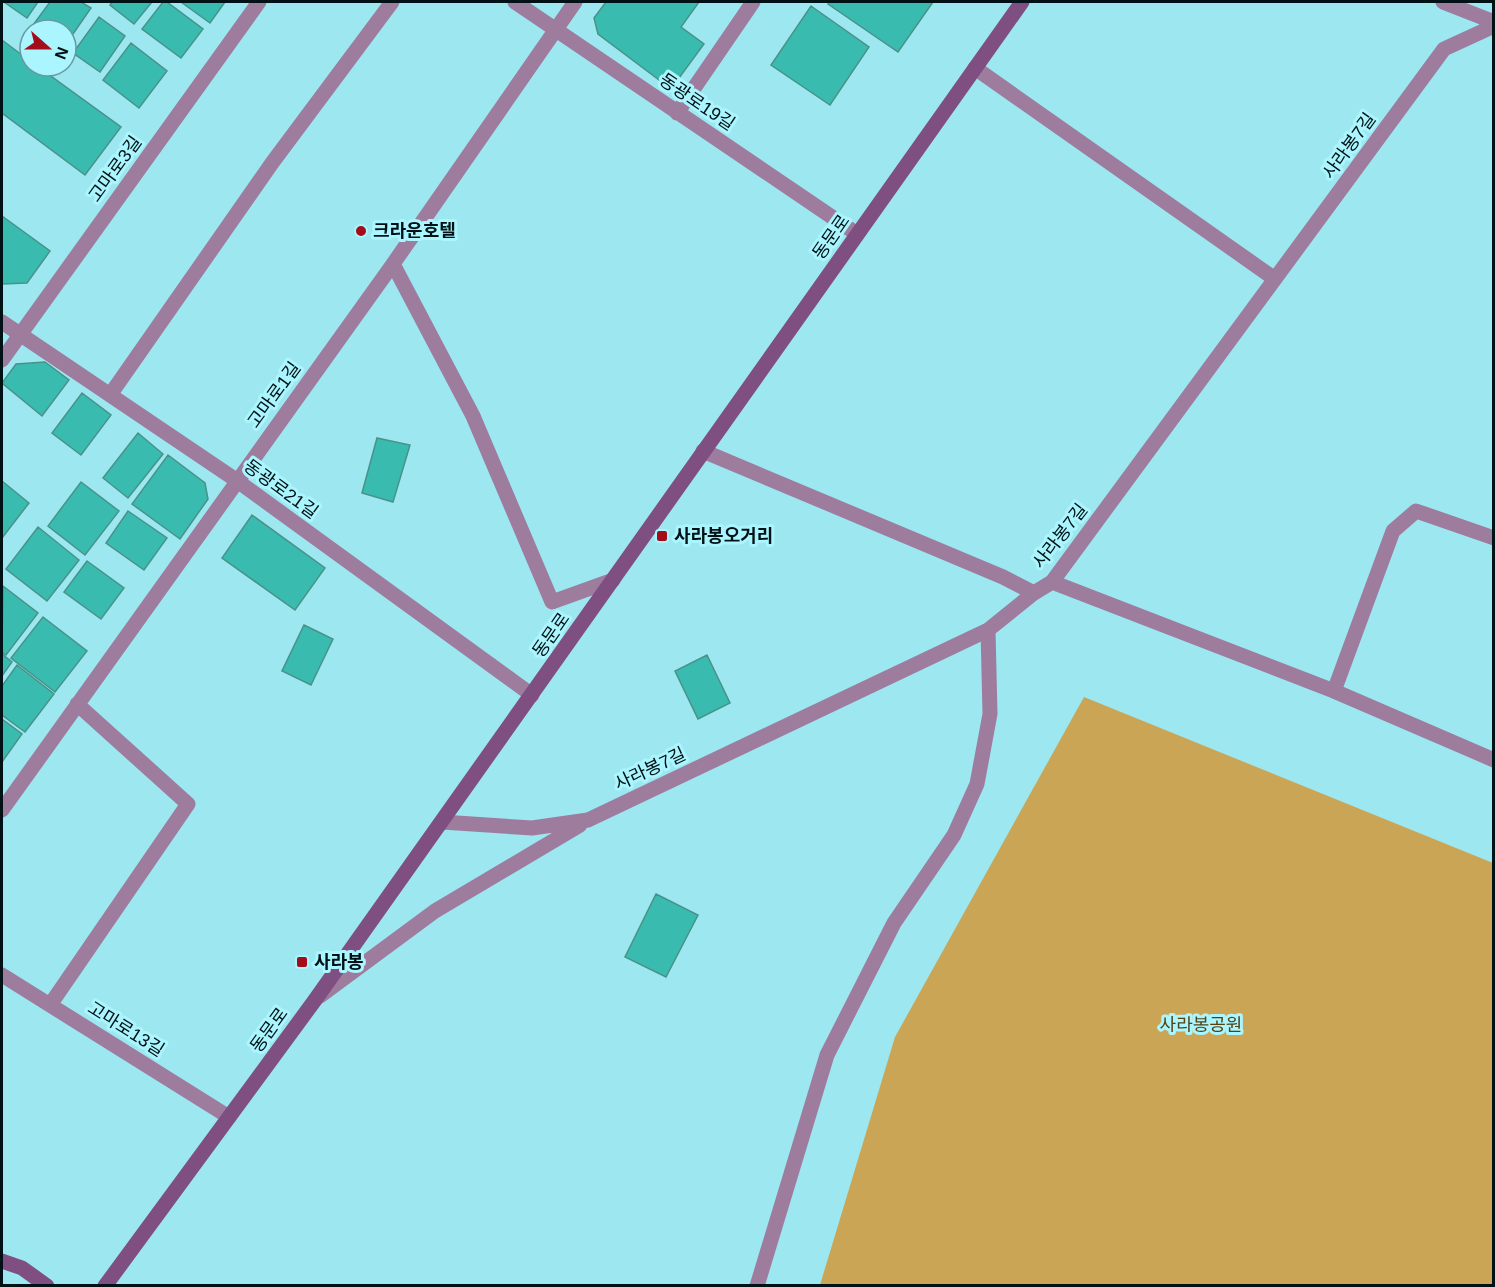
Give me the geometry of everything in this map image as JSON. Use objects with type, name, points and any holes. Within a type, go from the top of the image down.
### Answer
[{"type":"main road","name":"동문로","points":[[105,1286],[315,1000],[1022,2]]},
{"type":"main road","points":[[2,1261],[22,1268],[46,1286]]},
{"type":"street","name":"고마로3길","points":[[2,360],[259,2]]},
{"type":"street","points":[[110,395],[272,162],[392,2]]},
{"type":"street","name":"동광로19길","points":[[515,2],[857,234]]},
{"type":"street","name":"고마로1길","points":[[2,810],[236,480],[393,264],[575,2]]},
{"type":"street","points":[[677,113],[753,2]]},
{"type":"street","name":"사라봉7길","points":[[1443,2],[1494,24]]},
{"type":"street","name":"사라봉7길","points":[[442,822],[532,828],[588,820],[988,630],[1034,593],[1052,582],[1444,50],[1494,24]]},
{"type":"street","points":[[975,68],[1275,279]]},
{"type":"street","points":[[393,264],[473,416],[552,602],[613,580]]},
{"type":"street","name":"동광로21길","points":[[2,322],[236,480],[532,695]]},
{"type":"street","points":[[703,451],[1004,577],[1034,593]]},
{"type":"street","points":[[1334,691],[1393,531],[1416,510],[1494,538]]},
{"type":"street","points":[[1052,582],[1334,691],[1494,760]]},
{"type":"street","points":[[757,1286],[827,1055],[894,923],[954,835],[977,784],[990,714],[988,630]]},
{"type":"street","points":[[50,1005],[189,804],[77,704]]},
{"type":"street","points":[[315,1000],[435,911],[588,820]]},
{"type":"street","name":"고마로13길","points":[[2,975],[229,1117]]},
{"type":"green space","name":"사라봉공원","points":[[1084,697],[1493,863],[1493,1285],[820,1285],[895,1037]]},
{"type":"building","points":[[4,2],[38,2],[27,18]]},
{"type":"building","points":[[50,2],[81,2],[91,8],[78,27],[78,18],[38,18]]},
{"type":"building","points":[[112,2],[152,2],[134,24],[110,5]]},
{"type":"building","points":[[163,2],[167,2],[203,29],[181,58],[142,29]]},
{"type":"building","points":[[181,2],[225,2],[210,23]]},
{"type":"building","points":[[606,2],[699,2],[681,27],[704,44],[671,89],[598,34],[594,18]]},
{"type":"building","points":[[829,2],[933,2],[898,52],[828,4]]},
{"type":"building","points":[[811,6],[869,47],[830,105],[771,65]]},
{"type":"building","points":[[99,17],[125,36],[100,72],[78,57],[78,46]]},
{"type":"building","points":[[2,40],[18,52],[18,78],[54,78],[121,127],[85,175],[2,113]]},
{"type":"building","points":[[131,43],[167,71],[139,108],[103,80]]},
{"type":"building","points":[[2,216],[50,251],[27,283],[2,284]]},
{"type":"building","points":[[45,362],[69,380],[42,416],[2,383],[16,364]]},
{"type":"building","points":[[82,393],[111,415],[81,455],[52,433]]},
{"type":"building","points":[[138,433],[163,454],[128,498],[103,478]]},
{"type":"building","points":[[377,438],[410,445],[393,502],[362,493]]},
{"type":"building","points":[[168,455],[205,483],[208,499],[180,539],[132,504]]},
{"type":"building","points":[[2,481],[29,503],[2,538]]},
{"type":"building","points":[[81,482],[119,511],[85,555],[48,526]]},
{"type":"building","points":[[128,511],[167,538],[144,570],[106,543]]},
{"type":"building","points":[[252,515],[325,568],[295,610],[222,558]]},
{"type":"building","points":[[38,527],[79,560],[47,601],[6,569]]},
{"type":"building","points":[[87,561],[124,588],[101,619],[64,592]]},
{"type":"building","points":[[3,586],[38,613],[6,655],[2,652]]},
{"type":"building","points":[[43,617],[87,651],[55,692],[11,658]]},
{"type":"building","points":[[304,625],[333,639],[311,685],[282,671]]},
{"type":"building","points":[[2,654],[12,662],[2,676]]},
{"type":"building","points":[[707,655],[730,703],[698,719],[675,671]]},
{"type":"building","points":[[17,665],[54,694],[25,732],[2,715],[2,686]]},
{"type":"building","points":[[2,719],[22,734],[2,762]]},
{"type":"building","points":[[656,894],[698,915],[666,977],[625,957]]},
{"type":"place","name":"크라운호텔","points":[[361,231]]},
{"type":"place","name":"사라봉오거리","points":[[662,536]]},
{"type":"place","name":"사라봉","points":[[302,962]]}]
